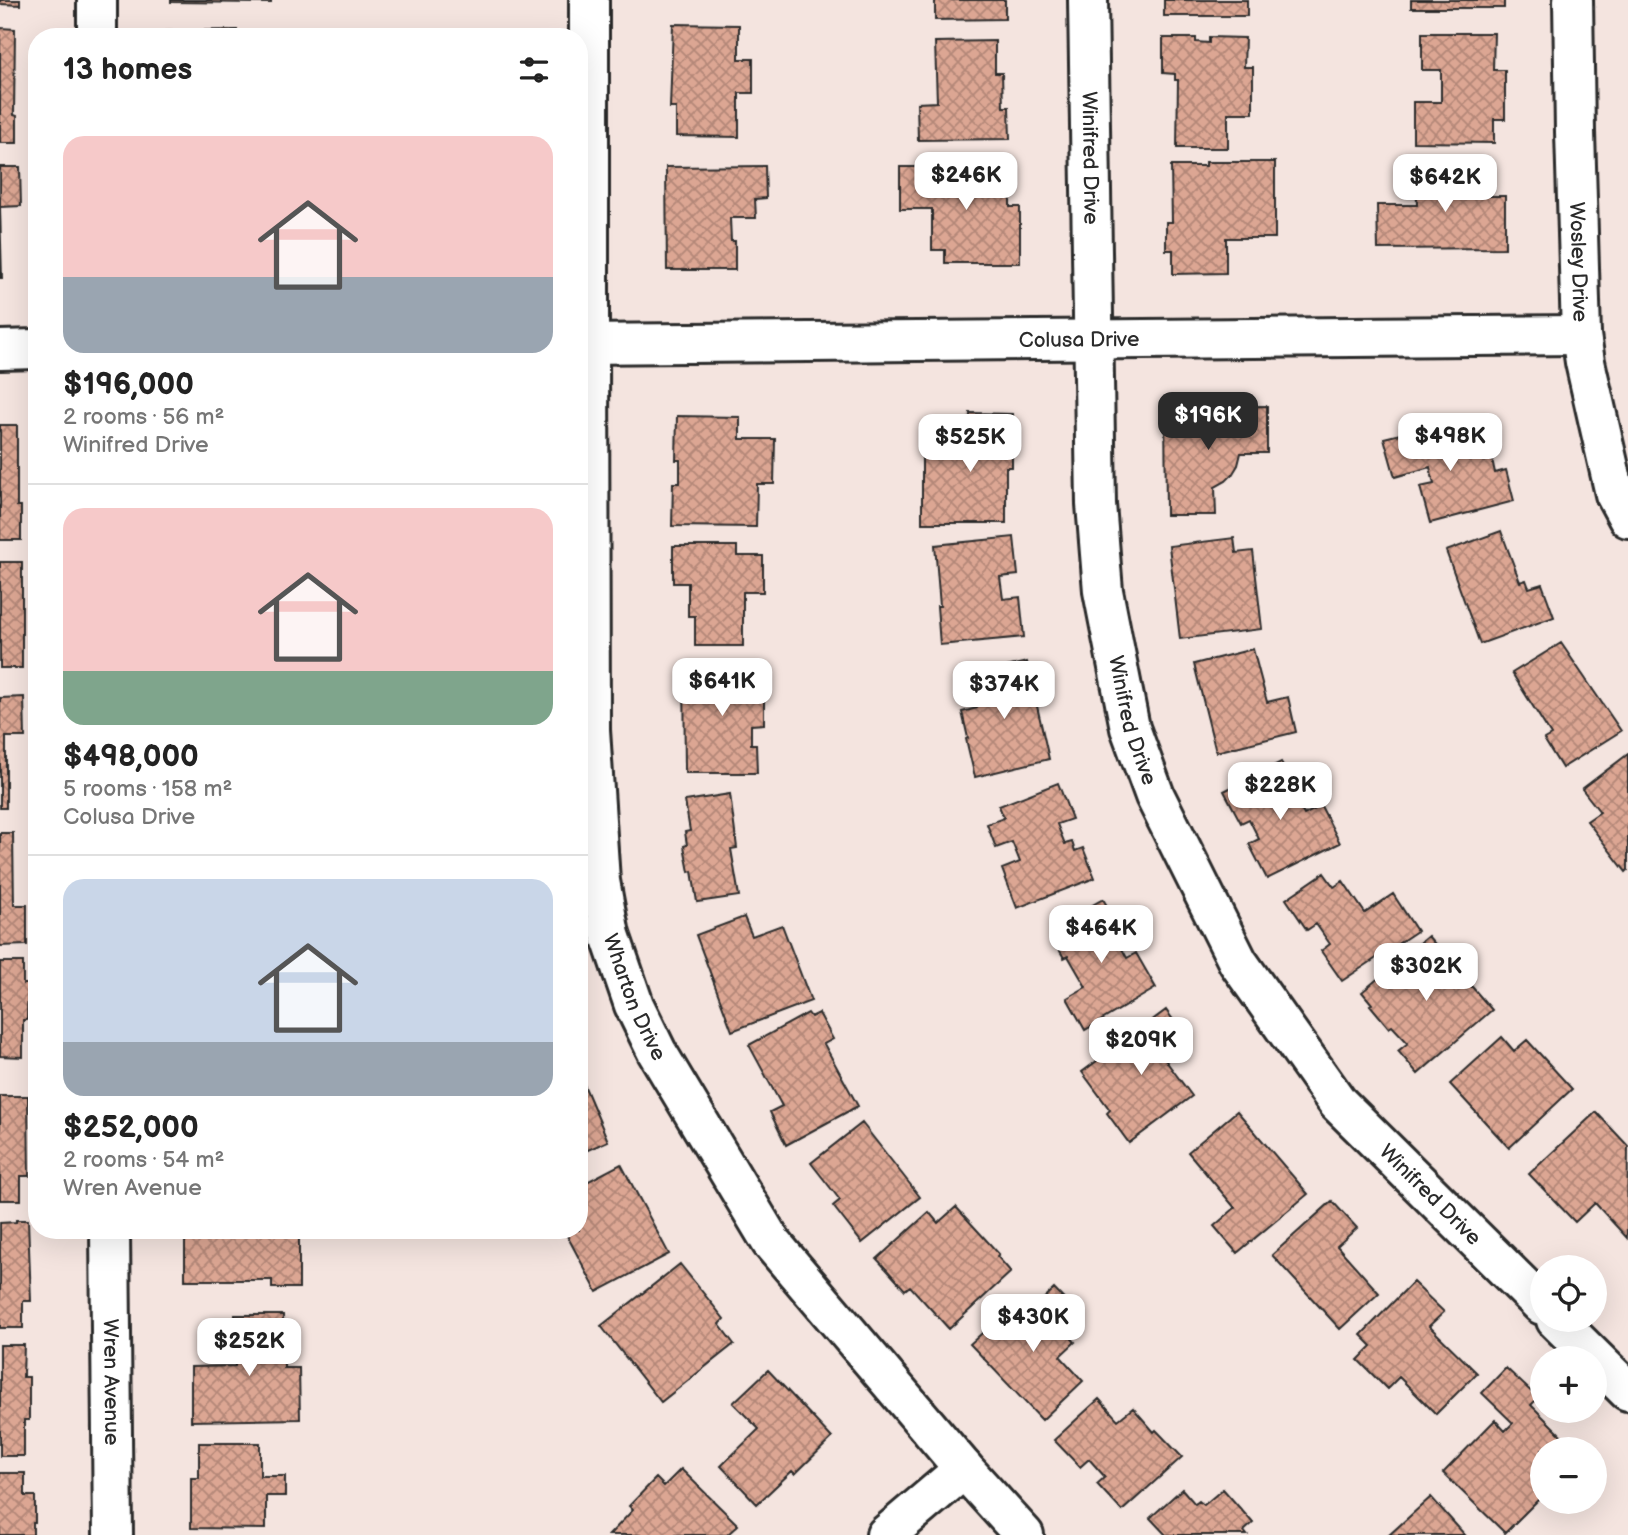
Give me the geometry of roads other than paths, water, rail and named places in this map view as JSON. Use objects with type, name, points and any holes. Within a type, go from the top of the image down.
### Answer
[{"type":"street","points":[[97,0],[97,28]]},
{"type":"street","name":"Wharton Drive","points":[[588,69],[589,0]]},
{"type":"street","name":"Winifred Drive","points":[[1088,0],[1096,503],[1102,591],[1130,728],[1155,796],[1238,962],[1338,1103],[1530,1293]]},
{"type":"street","name":"Wosley Drive","points":[[1573,0],[1581,335],[1615,494],[1628,518]]},
{"type":"street","name":"Colusa Drive","points":[[588,344],[1581,335]]},
{"type":"street","points":[[0,350],[28,349]]},
{"type":"street","name":"Wharton Drive","points":[[588,601],[590,730],[600,881],[610,935],[634,1005],[657,1052],[771,1242],[964,1469],[1024,1535]]},
{"type":"street","name":"Wren Avenue","points":[[110,1239],[113,1535]]},
{"type":"street","points":[[1568,1332],[1628,1391]]},
{"type":"street","points":[[886,1535],[964,1469]]}]
